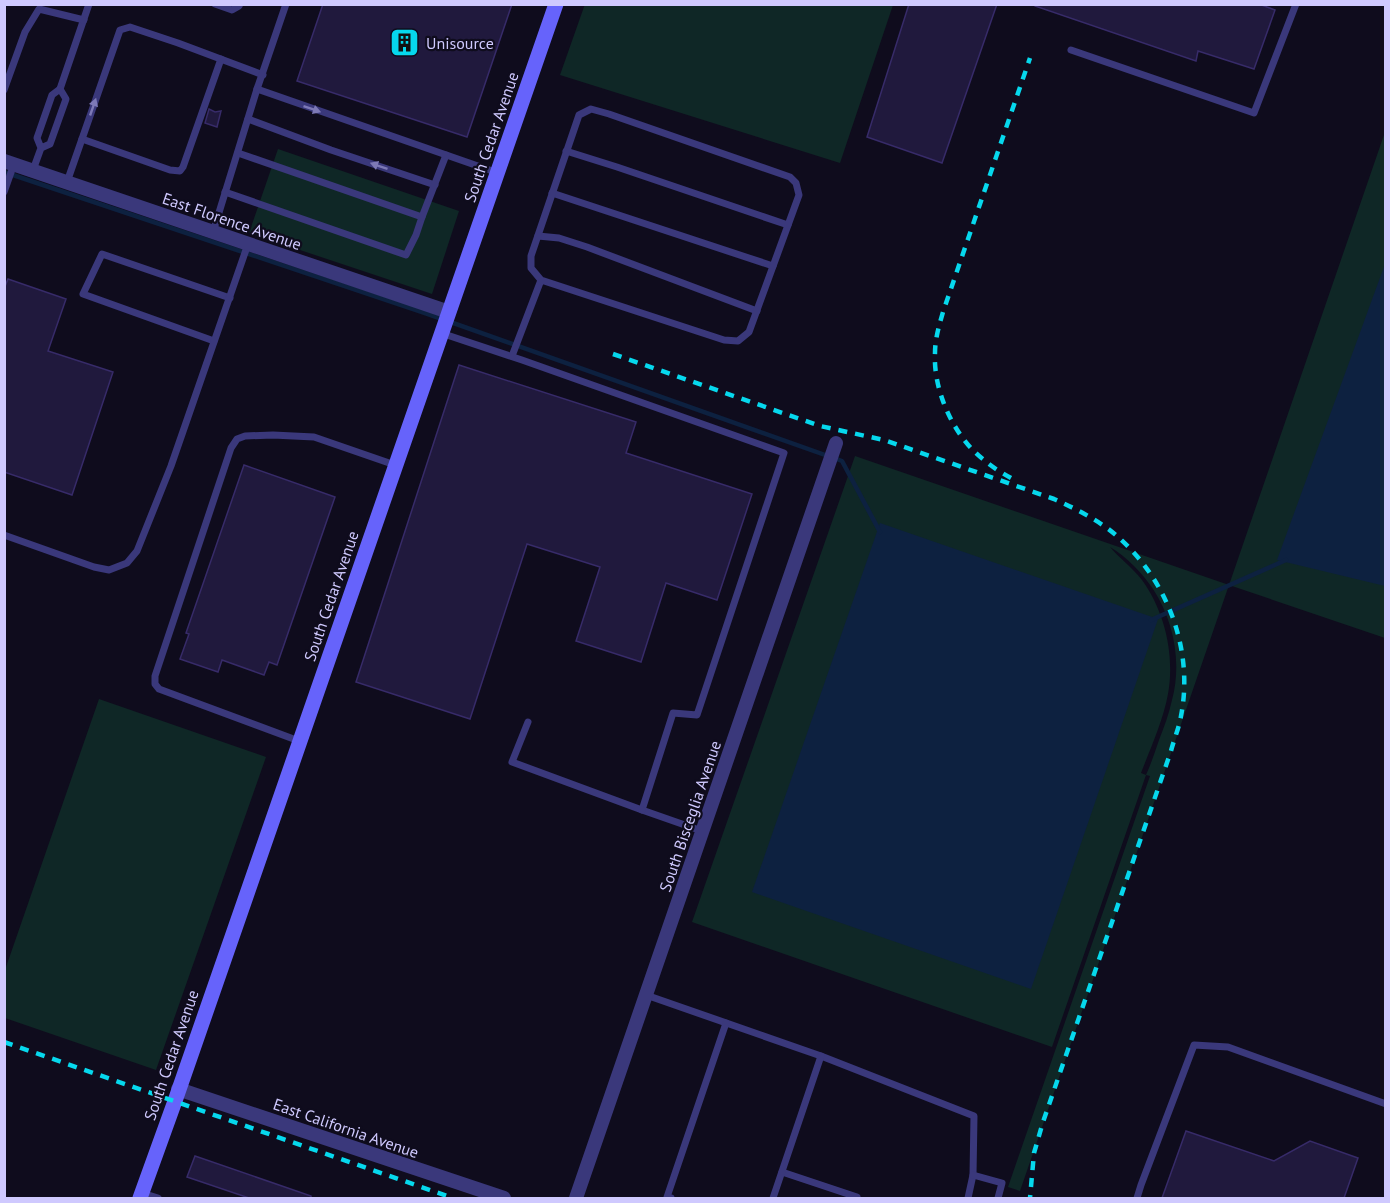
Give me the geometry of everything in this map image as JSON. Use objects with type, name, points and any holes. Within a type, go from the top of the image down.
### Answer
[{"type":"main road","name":"South Cedar Avenue","points":[[141,1196],[556,4]]},
{"type":"street","name":"East Florence Avenue","points":[[9,162],[448,312]]},
{"type":"street","name":"South Bisceglia Avenue","points":[[576,1198],[836,443]]},
{"type":"street","name":"East California Avenue","points":[[178,1089],[504,1198]]},
{"type":"lane","points":[[29,4],[84,20]]},
{"type":"lane","points":[[33,170],[41,148],[37,138],[52,95],[60,89],[89,4]]},
{"type":"lane","points":[[215,4],[232,10],[240,4]]},
{"type":"lane","points":[[213,232],[286,4]]},
{"type":"lane","points":[[1071,50],[1254,113],[1294,5]]},
{"type":"lane","points":[[4,90],[25,32],[40,7]]},
{"type":"lane","points":[[67,182],[120,30],[130,27],[263,75]]},
{"type":"lane","points":[[82,139],[170,170],[180,171],[221,59]]},
{"type":"lane","points":[[41,148],[50,144],[66,99],[60,89]]},
{"type":"lane","points":[[257,90],[498,173]]},
{"type":"lane","points":[[591,109],[790,177],[796,183],[799,195],[749,332],[738,341],[724,340],[541,280],[531,268],[531,256],[552,193],[579,115],[591,109]]},
{"type":"lane","points":[[248,119],[435,185]]},
{"type":"lane","points":[[566,151],[788,225]]},
{"type":"lane","points":[[237,153],[422,217]]},
{"type":"lane","points":[[225,192],[406,255],[416,235],[446,155]]},
{"type":"lane","points":[[4,192],[9,162]]},
{"type":"lane","points":[[552,193],[773,266]]},
{"type":"lane","points":[[537,236],[559,238],[587,247],[757,311]]},
{"type":"lane","points":[[4,535],[94,567],[109,570],[127,563],[137,551],[171,466],[248,244]]},
{"type":"lane","points":[[214,341],[83,294],[102,254],[230,298]]},
{"type":"lane","points":[[512,356],[541,280]]},
{"type":"lane","points":[[441,333],[784,453],[697,715],[673,713],[642,810]]},
{"type":"lane","points":[[299,741],[159,689],[155,684],[155,676],[231,448],[237,439],[245,436],[315,437],[395,465]]},
{"type":"lane","points":[[528,722],[512,762],[702,831]]},
{"type":"lane","points":[[646,995],[821,1056],[974,1116],[973,1174],[968,1198]]},
{"type":"lane","points":[[672,1198],[667,1197],[726,1023]]},
{"type":"lane","points":[[1137,1198],[1194,1045],[1228,1047],[1386,1104]]},
{"type":"lane","points":[[773,1198],[821,1056]]},
{"type":"lane","points":[[782,1172],[856,1197]]},
{"type":"lane","points":[[973,1174],[1002,1183],[998,1198]]},
{"type":"lane","points":[[141,1196],[158,1198]]},
{"type":"green space","points":[[585,4],[893,5],[840,163],[560,75]]},
{"type":"green space","points":[[1385,132],[1385,638],[1229,585]]},
{"type":"green space","points":[[278,149],[459,211],[432,294],[249,233]]},
{"type":"green space","points":[[855,456],[1229,585],[1020,1191],[1008,1187],[1150,776],[1146,775],[1052,1047],[692,922]],"holes":[[[1110,547],[1134,566],[1153,589],[1171,628],[1176,657],[1175,686],[1165,725],[1146,775],[1141,773],[1166,704],[1170,679],[1169,649],[1162,620],[1150,592],[1138,575]]]},
{"type":"green space","points":[[99,699],[266,757],[156,1070],[5,1018],[5,970]]},
{"type":"water","points":[[1385,264],[1386,586],[1277,560]]},
{"type":"water","points":[[880,523],[1158,619],[1031,989],[752,892]]},
{"type":"building","name":"Unisource","points":[[323,4],[512,4],[467,137],[297,81]]},
{"type":"building","points":[[909,4],[997,4],[942,163],[867,137]]},
{"type":"building","points":[[1035,4],[1259,4],[1275,10],[1254,69],[1198,51],[1196,61],[1035,6]]},
{"type":"building","points":[[209,109],[215,112],[221,111],[217,127],[205,123]]},
{"type":"building","points":[[8,279],[66,299],[48,351],[113,372],[72,495],[4,472],[4,289]]},
{"type":"building","points":[[459,365],[636,422],[626,453],[752,494],[717,600],[666,583],[641,662],[576,641],[600,567],[527,544],[470,719],[356,682]]},
{"type":"building","points":[[244,465],[335,497],[277,665],[269,662],[264,675],[222,660],[218,672],[180,659],[189,634],[186,633]]},
{"type":"building","points":[[1186,1131],[1274,1161],[1310,1141],[1358,1158],[1344,1198],[1162,1198]]},
{"type":"building","points":[[195,1156],[311,1196],[311,1198],[249,1198],[187,1177]]},
{"type":"waterway","points":[[4,172],[425,313],[842,461],[880,532]]},
{"type":"waterway","points":[[1151,620],[1286,560]]},
{"type":"railway","points":[[1011,478],[990,465],[973,450],[955,426],[938,383],[935,348],[943,312],[1030,58]]},
{"type":"railway","points":[[613,354],[820,426],[884,440],[1054,499],[1107,528],[1127,545],[1159,587],[1179,636],[1184,689],[1180,720],[1043,1122],[1034,1153],[1030,1198]]},
{"type":"railway","points":[[4,1042],[453,1198]]},
{"type":"place","name":"Unisource","points":[[405,43]]}]
